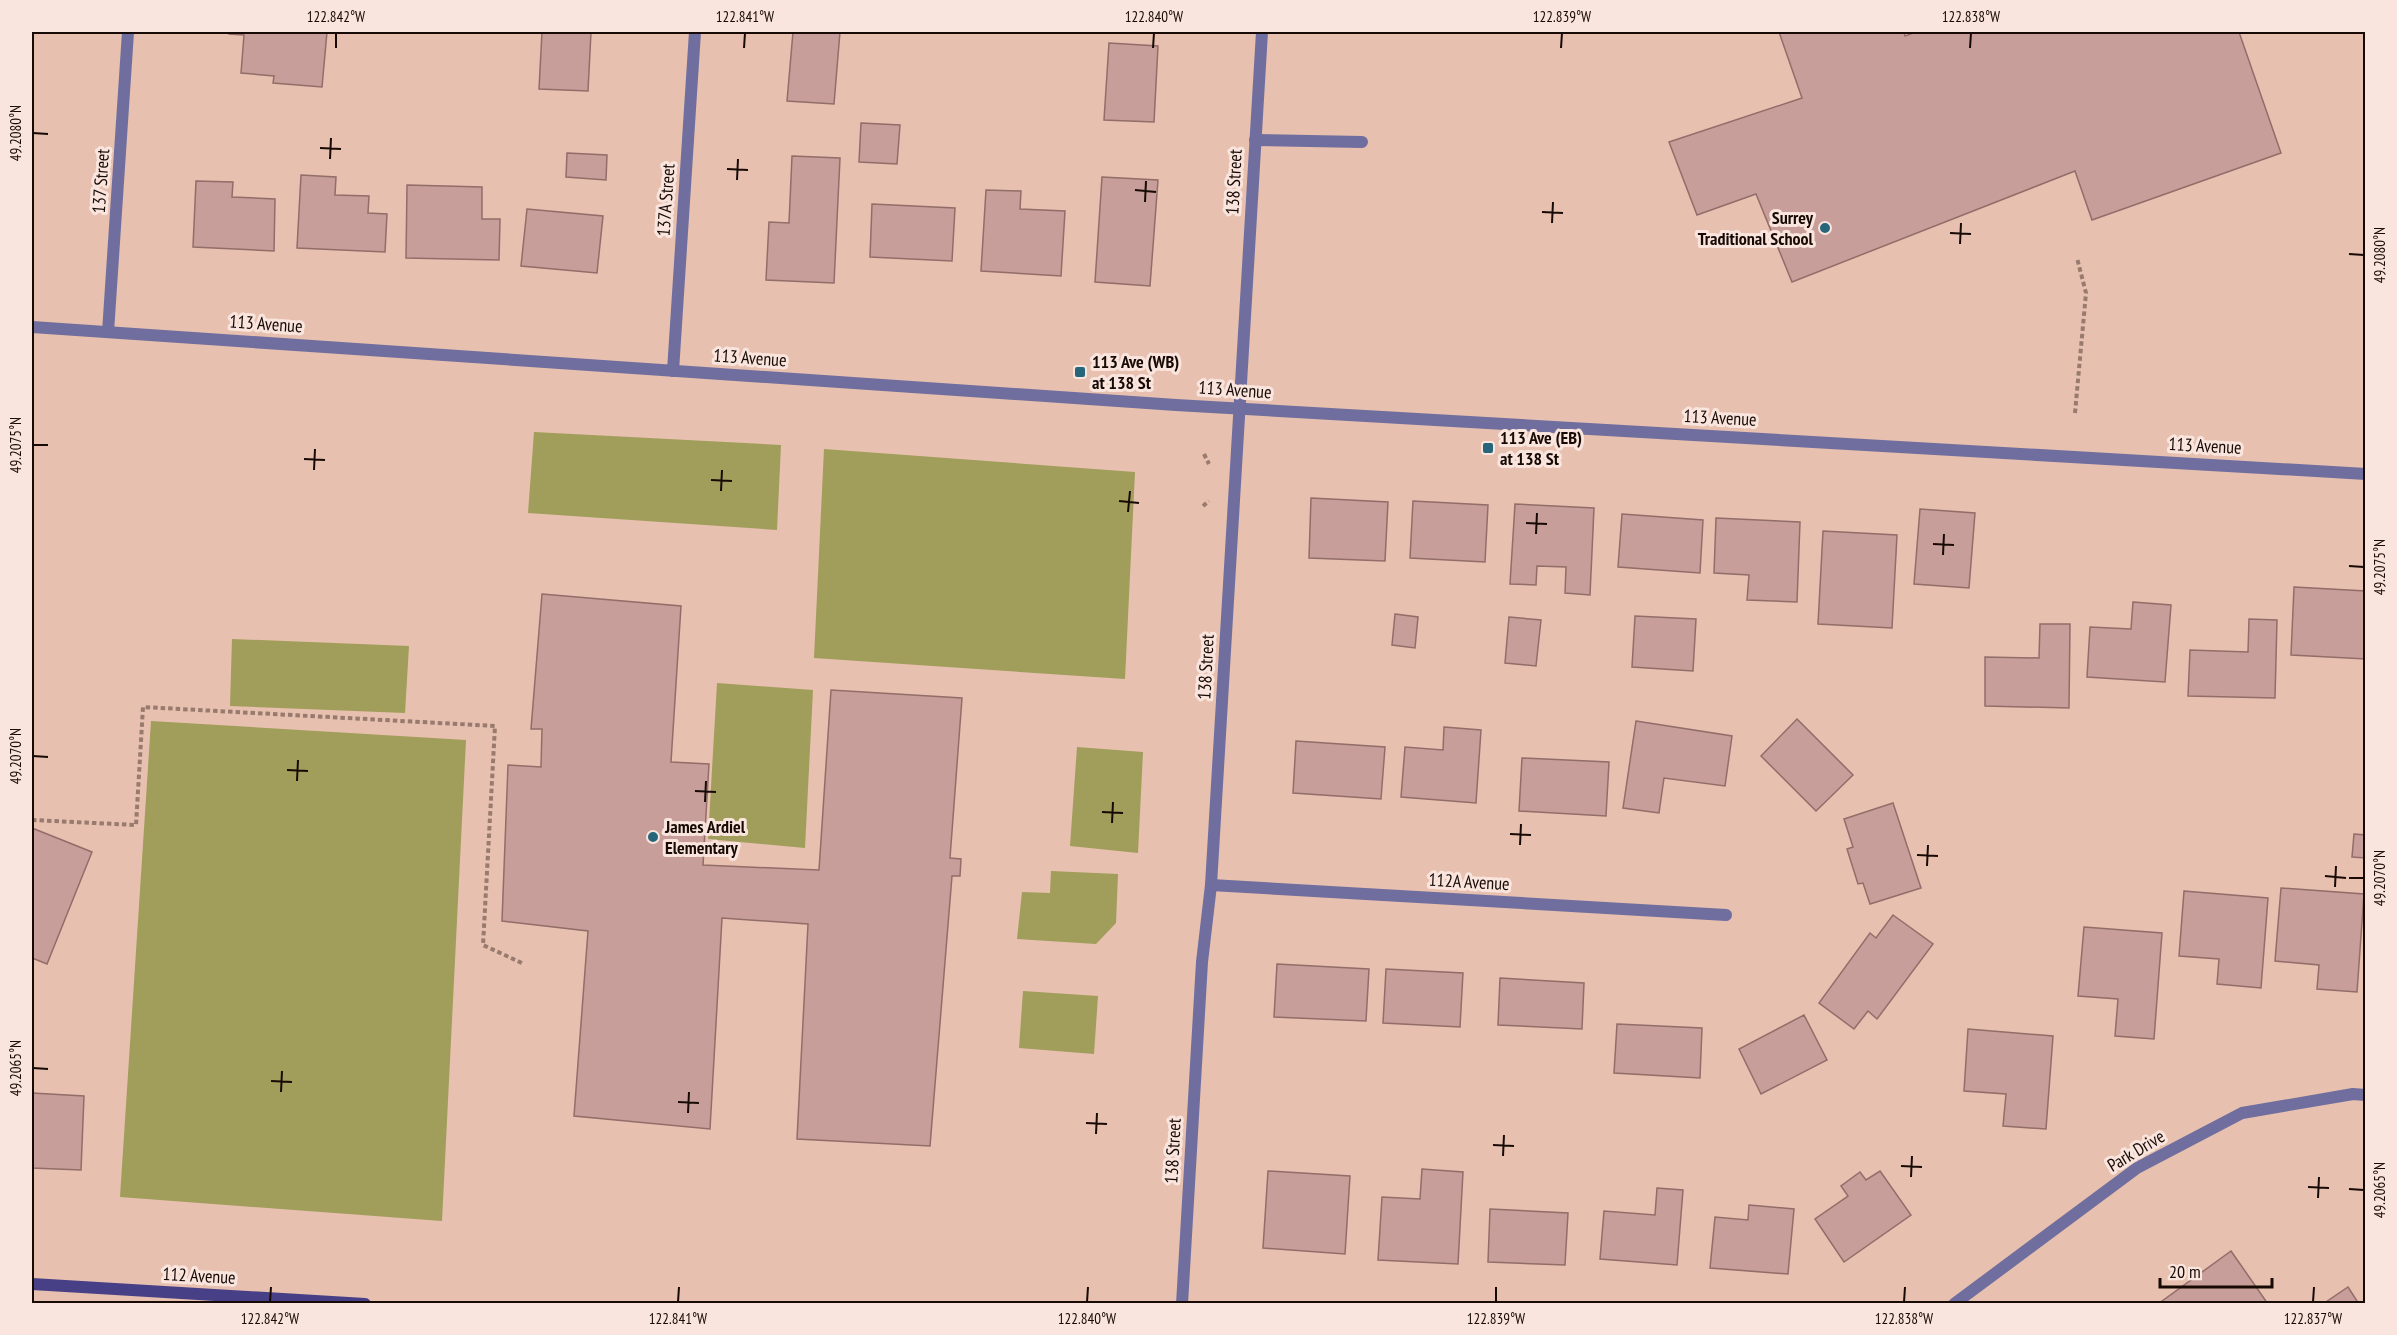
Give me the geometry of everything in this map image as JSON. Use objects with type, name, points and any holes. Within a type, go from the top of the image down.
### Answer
[{"type":"main road","name":"112 Avenue","points":[[32,1284],[365,1304]]},
{"type":"street","name":"137 Street","points":[[108,332],[128,32]]},
{"type":"street","name":"137A Street","points":[[673,371],[695,32]]},
{"type":"street","name":"138 Street","points":[[1182,1304],[1202,962],[1211,885],[1262,32]]},
{"type":"street","points":[[1255,140],[1362,142]]},
{"type":"street","name":"113 Avenue","points":[[32,327],[1238,409],[2366,474]]},
{"type":"street","name":"112A Avenue","points":[[1211,885],[1726,915]]},
{"type":"street","name":"Park Drive","points":[[1954,1304],[2137,1168],[2242,1113],[2354,1094],[2366,1095]]},
{"type":"path","points":[[2075,413],[2086,293],[2077,258]]},
{"type":"path","points":[[32,820],[136,825],[142,707],[495,726],[483,945],[524,963]]},
{"type":"shaded area","points":[[534,432],[781,445],[777,530],[528,513]]},
{"type":"shaded area","points":[[824,449],[1135,472],[1125,679],[814,658]]},
{"type":"shaded area","points":[[232,639],[409,646],[405,713],[230,706]]},
{"type":"shaded area","points":[[717,683],[813,690],[805,848],[708,839]]},
{"type":"shaded area","points":[[151,721],[466,740],[442,1221],[120,1197]]},
{"type":"shaded area","points":[[1077,747],[1143,752],[1138,853],[1070,846]]},
{"type":"shaded area","points":[[1051,871],[1118,874],[1116,923],[1096,944],[1017,939],[1022,892],[1050,893]]},
{"type":"shaded area","points":[[1023,991],[1098,996],[1094,1054],[1019,1048]]},
{"type":"building","points":[[229,32],[327,32],[322,87],[273,83],[274,76],[241,73],[244,35],[229,34]]},
{"type":"building","points":[[542,32],[591,32],[588,91],[539,89]]},
{"type":"building","points":[[793,32],[840,32],[834,104],[787,101]]},
{"type":"building","points":[[1779,32],[1904,32],[1905,36],[1916,32],[2239,32],[2281,153],[2092,220],[2075,171],[1792,282],[1756,194],[1697,215],[1669,142],[1802,98]]},
{"type":"building","points":[[1109,43],[1158,46],[1154,122],[1104,120]]},
{"type":"building","points":[[861,123],[900,125],[897,164],[859,162]]},
{"type":"building","points":[[567,153],[607,155],[606,180],[566,177]]},
{"type":"building","points":[[792,156],[840,158],[834,283],[766,280],[769,222],[789,223]]},
{"type":"building","points":[[301,175],[336,177],[335,195],[369,196],[368,213],[387,214],[385,252],[297,248]]},
{"type":"building","points":[[1102,177],[1158,180],[1150,286],[1095,282]]},
{"type":"building","points":[[196,181],[233,182],[232,197],[275,199],[274,251],[193,247]]},
{"type":"building","points":[[407,185],[482,187],[482,219],[500,219],[499,260],[406,258]]},
{"type":"building","points":[[986,190],[1021,191],[1020,209],[1065,211],[1061,276],[981,271]]},
{"type":"building","points":[[872,204],[955,208],[952,261],[870,257]]},
{"type":"building","points":[[527,209],[603,216],[597,273],[521,266]]},
{"type":"building","points":[[1311,498],[1388,502],[1385,561],[1309,558]]},
{"type":"building","points":[[1413,501],[1488,505],[1485,562],[1410,558]]},
{"type":"building","points":[[1515,504],[1594,508],[1590,595],[1565,593],[1566,567],[1537,566],[1536,585],[1510,584]]},
{"type":"building","points":[[1920,509],[1975,513],[1969,588],[1914,584]]},
{"type":"building","points":[[1622,514],[1703,520],[1700,573],[1618,567]]},
{"type":"building","points":[[1716,518],[1800,522],[1797,602],[1747,600],[1749,575],[1714,573]]},
{"type":"building","points":[[1823,531],[1897,535],[1892,628],[1818,624]]},
{"type":"building","points":[[2294,587],[2366,591],[2366,659],[2291,655]]},
{"type":"building","points":[[542,594],[681,606],[671,762],[709,764],[703,865],[819,870],[831,690],[962,698],[950,858],[961,859],[960,876],[952,876],[930,1146],[797,1139],[808,924],[722,918],[710,1129],[574,1116],[588,931],[502,921],[508,765],[541,767],[542,729],[531,729]]},
{"type":"building","points":[[2133,602],[2171,605],[2165,682],[2087,677],[2090,627],[2131,629]]},
{"type":"building","points":[[1395,614],[1418,617],[1415,648],[1392,645]]},
{"type":"building","points":[[1635,616],[1696,619],[1693,671],[1632,667]]},
{"type":"building","points":[[1509,617],[1541,620],[1536,666],[1505,663]]},
{"type":"building","points":[[2249,619],[2277,620],[2275,698],[2188,696],[2190,650],[2248,652]]},
{"type":"building","points":[[2040,624],[2070,624],[2069,708],[1985,706],[1985,657],[2039,658]]},
{"type":"building","points":[[1797,719],[1853,775],[1816,811],[1761,756]]},
{"type":"building","points":[[1636,721],[1732,736],[1725,786],[1664,778],[1659,813],[1623,808]]},
{"type":"building","points":[[1444,727],[1481,730],[1476,803],[1401,797],[1405,747],[1443,750]]},
{"type":"building","points":[[1296,741],[1385,747],[1381,799],[1293,793]]},
{"type":"building","points":[[1522,758],[1609,762],[1606,816],[1519,811]]},
{"type":"building","points":[[1893,803],[1921,888],[1870,904],[1863,883],[1858,884],[1847,849],[1853,847],[1844,819]]},
{"type":"building","points":[[32,828],[92,852],[47,964],[32,958]]},
{"type":"building","points":[[2354,834],[2366,835],[2366,858],[2352,857]]},
{"type":"building","points":[[2281,888],[2364,894],[2357,992],[2317,989],[2319,965],[2275,961]]},
{"type":"building","points":[[2184,891],[2268,898],[2261,988],[2217,984],[2219,959],[2179,956]]},
{"type":"building","points":[[1893,915],[1933,944],[1877,1019],[1868,1011],[1854,1029],[1819,1003],[1870,933],[1876,938]]},
{"type":"building","points":[[2084,927],[2162,933],[2154,1039],[2115,1036],[2118,999],[2078,996]]},
{"type":"building","points":[[1277,964],[1369,969],[1366,1021],[1274,1017]]},
{"type":"building","points":[[1386,969],[1463,973],[1460,1027],[1383,1023]]},
{"type":"building","points":[[1500,978],[1584,983],[1582,1029],[1498,1025]]},
{"type":"building","points":[[1804,1015],[1827,1060],[1761,1094],[1739,1049]]},
{"type":"building","points":[[1617,1024],[1702,1028],[1700,1078],[1614,1073]]},
{"type":"building","points":[[1968,1029],[2053,1036],[2046,1129],[2003,1126],[2006,1094],[1964,1091]]},
{"type":"building","points":[[32,1093],[84,1096],[81,1170],[32,1168]]},
{"type":"building","points":[[1422,1169],[1463,1172],[1458,1264],[1378,1260],[1382,1197],[1420,1199]]},
{"type":"building","points":[[1268,1171],[1350,1176],[1345,1254],[1263,1248]]},
{"type":"building","points":[[1880,1171],[1911,1215],[1844,1262],[1815,1219],[1848,1196],[1841,1186],[1860,1172],[1866,1180]]},
{"type":"building","points":[[1657,1188],[1683,1190],[1677,1265],[1600,1259],[1604,1211],[1655,1215]]},
{"type":"building","points":[[1749,1205],[1794,1209],[1788,1274],[1710,1268],[1715,1217],[1748,1220]]},
{"type":"building","points":[[1490,1209],[1568,1213],[1565,1265],[1488,1262]]},
{"type":"building","points":[[2231,1251],[2268,1304],[2158,1304]]},
{"type":"building","points":[[2348,1287],[2359,1304],[2323,1304]]},
{"type":"place","name":"Surrey Traditional School","points":[[1825,228]]},
{"type":"place","name":"113 Ave (WB) at 138 St","points":[[1080,372]]},
{"type":"place","name":"113 Ave (EB) at 138 St","points":[[1488,448]]},
{"type":"place","name":"James Ardiel Elementary","points":[[653,837]]}]
